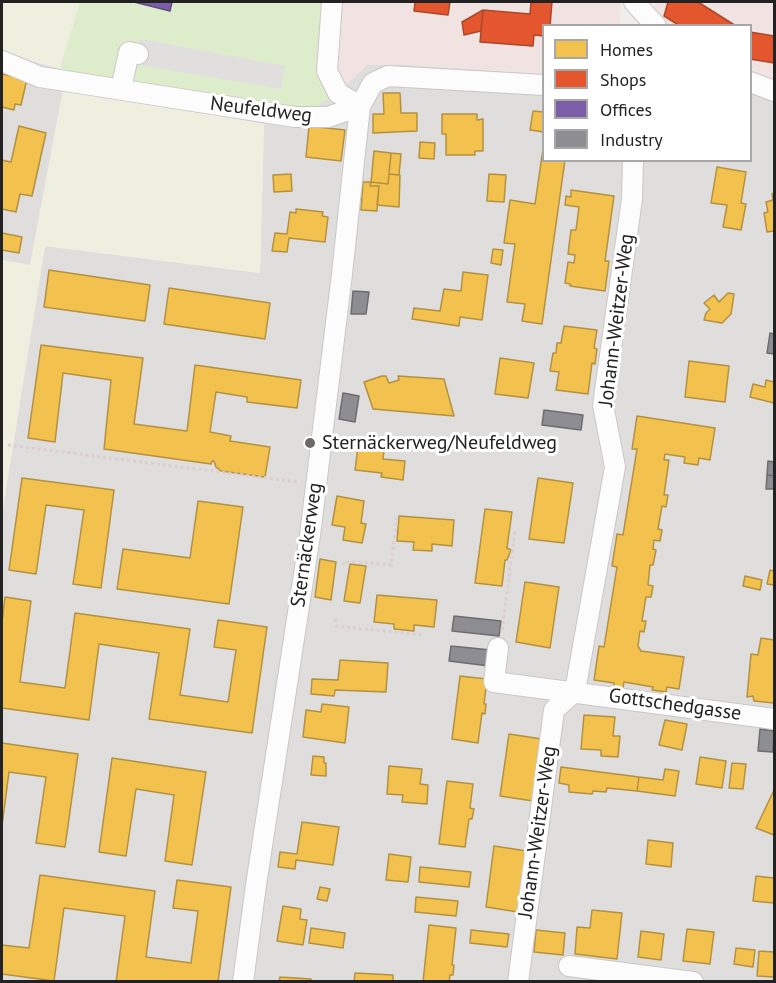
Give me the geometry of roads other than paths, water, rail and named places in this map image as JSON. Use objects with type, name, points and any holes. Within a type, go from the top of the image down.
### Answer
[{"type":"street","points":[[332,2],[327,71],[338,93],[360,106],[373,83],[388,76],[542,85]]},
{"type":"street","points":[[635,2],[636,24]]},
{"type":"street","points":[[635,2],[654,24]]},
{"type":"street","points":[[121,89],[129,52],[138,54]]},
{"type":"street","name":"Neufeldweg","points":[[2,62],[40,77],[295,117],[328,117],[360,106]]},
{"type":"street","points":[[752,83],[774,92]]},
{"type":"street","points":[[752,98],[774,99]]},
{"type":"street","name":"Sternäckerweg","points":[[243,981],[316,484],[360,106]]},
{"type":"street","name":"Johann-Weitzer-Weg","points":[[518,981],[554,710],[575,691],[615,467],[603,405],[632,200],[633,162]]},
{"type":"street","points":[[498,648],[494,682],[575,691]]},
{"type":"street","name":"Gottschedgasse","points":[[575,691],[774,719]]},
{"type":"street","points":[[569,966],[693,981]]},
{"type":"place","name":"Sternäckerweg/Neufeldweg","points":[[310,443]]}]
